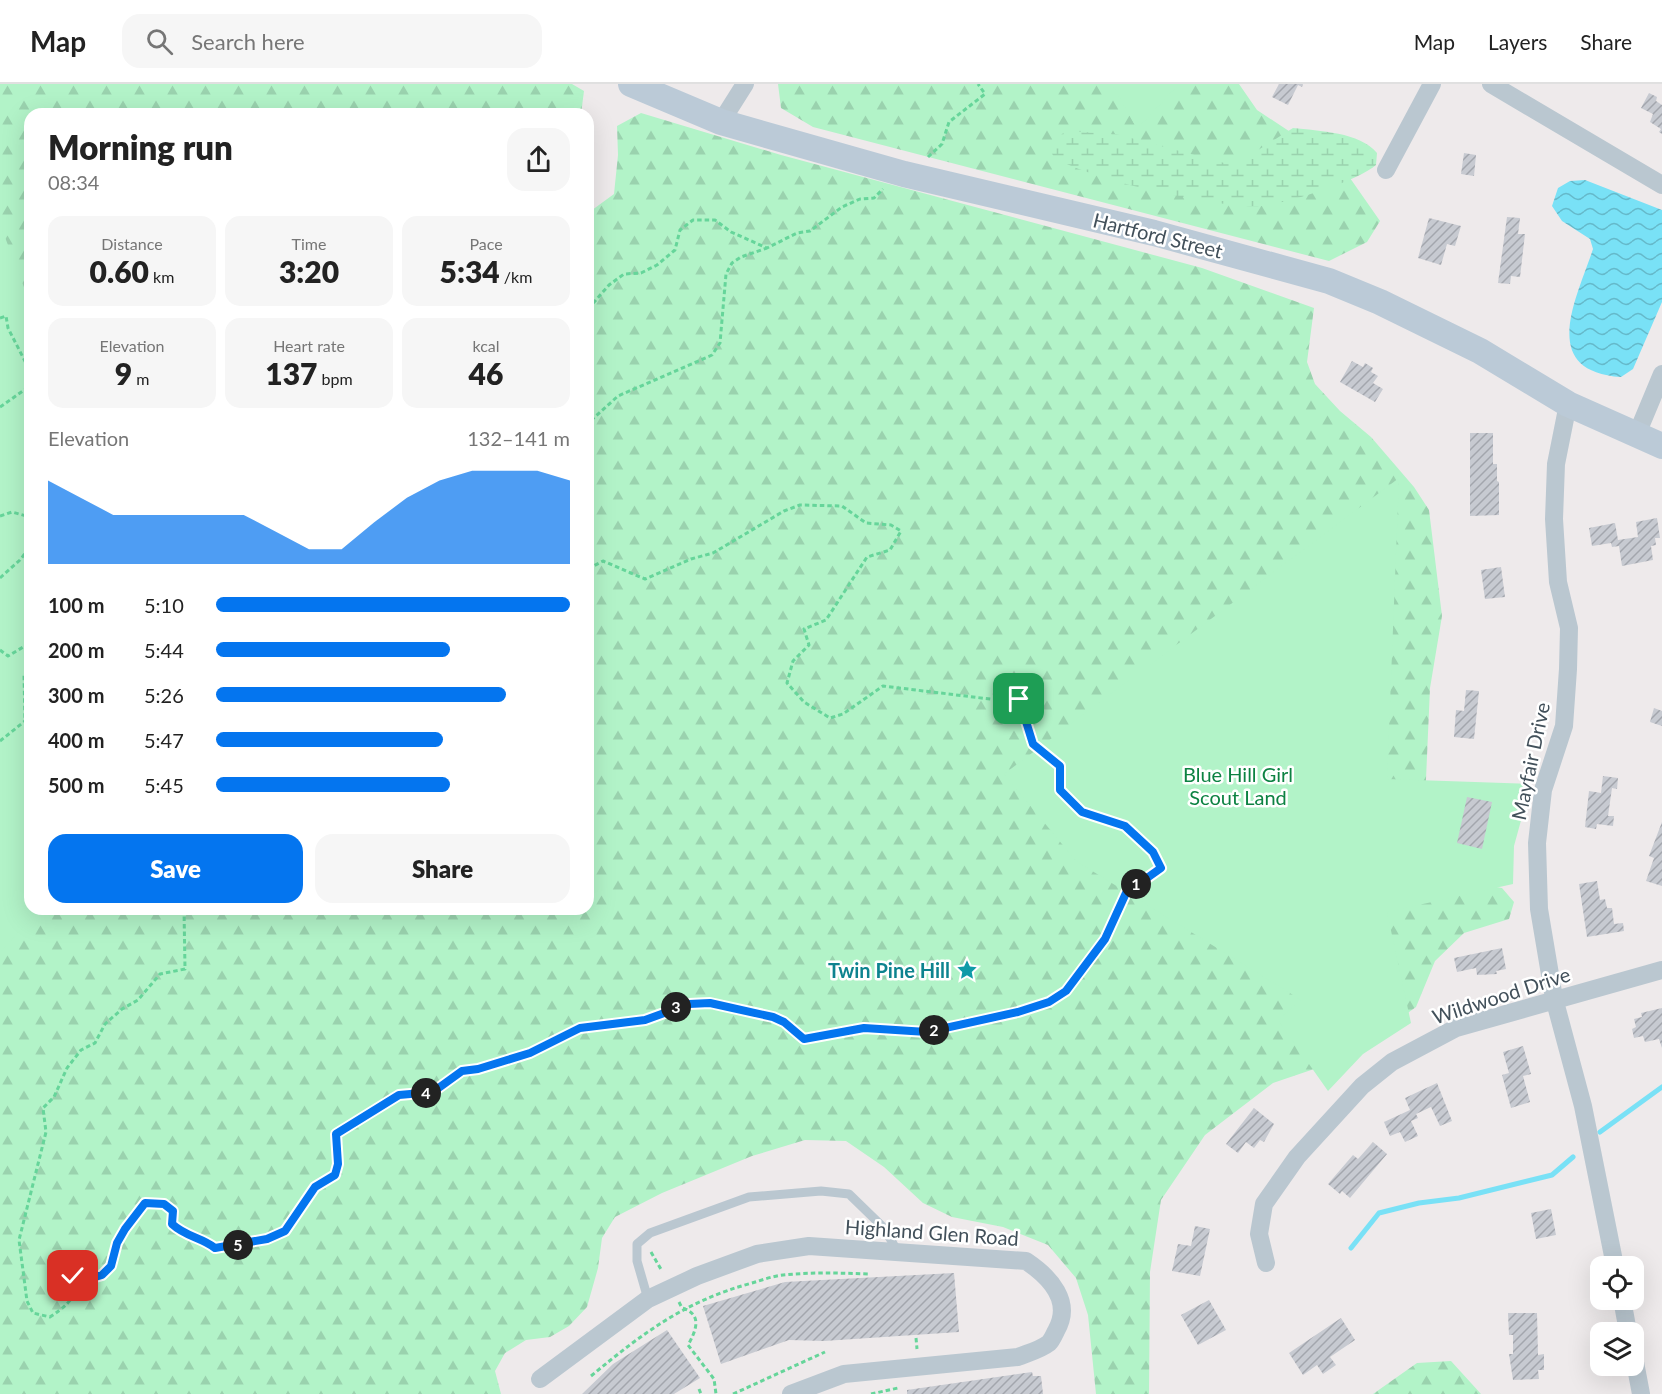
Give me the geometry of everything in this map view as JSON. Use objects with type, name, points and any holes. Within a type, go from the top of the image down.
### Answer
[{"type":"street","name":"Hartford Street","points":[[631,84],[721,122],[904,174],[1154,233],[1329,281],[1380,302],[1480,351],[1568,404],[1662,446]]},
{"type":"street","points":[[721,122],[745,84]]},
{"type":"street","points":[[1386,170],[1432,84]]},
{"type":"street","points":[[1491,84],[1662,185]]},
{"type":"street","points":[[1637,434],[1662,374]]},
{"type":"street","name":"Mayfair Drive","points":[[1568,404],[1556,464],[1554,519],[1558,582],[1569,628],[1566,703],[1564,726],[1543,790],[1537,843],[1539,909],[1554,998],[1582,1106],[1613,1256]]},
{"type":"street","name":"Wildwood Drive","points":[[1266,1263],[1259,1234],[1264,1204],[1297,1157],[1362,1086],[1392,1062],[1456,1028],[1554,998],[1662,970]]},
{"type":"street","name":"Highland Glen Road","points":[[540,1379],[648,1299],[697,1276],[757,1254],[808,1246],[1026,1261],[1045,1274],[1060,1295],[1062,1320],[1050,1342],[1018,1357],[844,1374],[790,1394]]},
{"type":"street","points":[[1638,1376],[1641,1394]]},
{"type":"lane","points":[[648,1299],[637,1261],[637,1244],[650,1233],[749,1197],[821,1191],[849,1194],[885,1229],[898,1253]]},
{"type":"path","points":[[594,418],[618,396],[712,355],[720,343],[726,274],[732,263],[797,233],[810,231],[842,207],[860,199],[874,198],[942,144],[949,122],[985,94],[978,84]]},
{"type":"path","points":[[594,302],[609,285],[624,274],[641,273],[657,265],[675,250],[681,230],[693,220],[716,220],[731,232],[767,248]]},
{"type":"path","points":[[0,318],[6,316],[8,328],[24,360]]},
{"type":"path","points":[[0,407],[24,390]]},
{"type":"path","points":[[184,915],[184,969],[160,974],[138,1000],[122,1009],[105,1024],[95,1042],[81,1050],[68,1068],[54,1097],[43,1108],[46,1132],[19,1240],[27,1301],[33,1313],[50,1317],[70,1304],[74,1294],[72,1256],[82,1274],[92,1278],[102,1275],[111,1266],[117,1243],[145,1203],[164,1204],[173,1211],[172,1224],[180,1232],[192,1239],[203,1238],[215,1248],[267,1239],[285,1231],[315,1187],[335,1175],[338,1164],[336,1134],[376,1107],[399,1095],[433,1092],[462,1071],[478,1069],[521,1056],[580,1028],[645,1020],[675,1008],[710,1003],[784,1022],[804,1039],[864,1028],[927,1032],[1035,1008],[1066,991],[1105,939],[1126,893],[1161,868],[1153,852],[1125,826],[1082,812],[1060,790],[1060,766],[1033,744],[1019,699],[1006,700],[883,686],[843,714],[830,718],[794,693],[787,683],[793,661],[809,645],[804,629],[826,620],[867,556],[890,550],[901,531],[891,525],[866,523],[842,506],[800,505],[713,553],[691,559],[645,579],[603,561],[594,566]]},
{"type":"path","points":[[0,516],[12,512],[24,515]]},
{"type":"path","points":[[0,578],[24,555]]},
{"type":"path","points":[[0,650],[8,656],[24,647]]},
{"type":"path","points":[[0,741],[24,722]]},
{"type":"path","points":[[643,1238],[662,1271]]},
{"type":"path","points":[[591,1376],[627,1346],[682,1308],[725,1290],[780,1275],[824,1272],[870,1274]]},
{"type":"path","points":[[682,1308],[690,1311],[696,1319],[697,1330],[688,1346],[714,1379],[717,1394]]},
{"type":"path","points":[[916,1338],[918,1354]]},
{"type":"path","points":[[733,1394],[825,1352]]},
{"type":"path","points":[[699,1389],[701,1394]]},
{"type":"green space","points":[[0,84],[572,84],[584,91],[582,108],[24,108],[24,915],[594,915],[594,209],[614,194],[618,155],[617,126],[641,113],[781,155],[1202,268],[1314,308],[1307,362],[1315,384],[1340,411],[1371,437],[1414,487],[1429,510],[1442,616],[1430,688],[1425,802],[1463,881],[1502,888],[1514,902],[1509,919],[1464,933],[1435,961],[1416,1007],[1384,1030],[1320,1067],[1273,1083],[1205,1135],[1161,1200],[1150,1272],[1149,1394],[1096,1394],[1088,1315],[1076,1278],[1048,1245],[1003,1227],[952,1217],[923,1203],[884,1167],[846,1141],[805,1140],[752,1156],[662,1193],[615,1217],[602,1238],[598,1268],[587,1307],[569,1326],[550,1337],[526,1340],[505,1353],[495,1371],[501,1394],[0,1394]]},
{"type":"green space","points":[[778,84],[1239,84],[1257,110],[1316,149],[1350,178],[1380,221],[1367,242],[1329,261],[813,127],[781,108]]},
{"type":"green space","points":[[1112,84],[1179,84],[1137,129]]},
{"type":"green space","points":[[1293,128],[1338,134],[1360,141],[1377,153],[1376,165],[1354,178],[1303,196],[1261,206],[1242,206],[1188,198],[1098,176],[1057,159],[1051,153],[1049,144],[1066,131],[1116,134],[1228,164],[1247,157]]},
{"type":"green space","points":[[0,224],[24,287],[24,915],[34,915],[0,953]]},
{"type":"green space","name":"Blue Hill Girl Scout Land","points":[[1399,478],[1387,779],[1531,784],[1514,846],[1513,884],[1387,912],[1411,1023],[1363,1054],[1328,1091],[1278,1020],[1301,1000],[1076,861],[1004,774]]},
{"type":"green space","points":[[1451,1361],[1481,1394],[1373,1394],[1417,1363]]},
{"type":"water","points":[[1585,180],[1662,210],[1662,302],[1633,369],[1621,377],[1595,372],[1579,361],[1571,347],[1570,329],[1573,309],[1593,249],[1590,239],[1562,221],[1552,206],[1558,188],[1570,181]]},
{"type":"building","points":[[1279,84],[1303,84],[1302,87],[1298,85],[1288,105],[1272,97]]},
{"type":"building","points":[[1649,93],[1657,97],[1656,101],[1662,105],[1662,134],[1659,132],[1661,129],[1650,122],[1653,114],[1641,108]]},
{"type":"building","points":[[1464,153],[1476,155],[1474,176],[1461,174]]},
{"type":"building","points":[[1507,217],[1520,218],[1518,234],[1525,234],[1520,277],[1511,276],[1510,284],[1498,283]]},
{"type":"building","points":[[1429,218],[1461,226],[1455,246],[1447,244],[1441,265],[1418,258]]},
{"type":"building","points":[[1352,361],[1363,367],[1365,363],[1373,368],[1371,372],[1378,376],[1373,383],[1383,389],[1375,402],[1340,382]]},
{"type":"building","points":[[1470,433],[1493,433],[1493,464],[1497,464],[1497,481],[1499,482],[1499,515],[1470,516]]},
{"type":"building","points":[[1657,518],[1660,538],[1655,538],[1656,545],[1651,546],[1653,560],[1622,566],[1619,546],[1612,547],[1611,543],[1592,546],[1589,528],[1615,523],[1618,540],[1638,537],[1636,522]]},
{"type":"building","points":[[1501,567],[1505,597],[1485,599],[1481,570]]},
{"type":"building","points":[[1466,690],[1479,691],[1474,739],[1454,737],[1456,710],[1464,711]]},
{"type":"building","points":[[1654,708],[1662,711],[1662,726],[1650,722]]},
{"type":"building","points":[[1603,776],[1618,778],[1617,789],[1612,788],[1608,816],[1614,816],[1613,826],[1597,824],[1596,829],[1585,827],[1589,791],[1601,793]]},
{"type":"building","points":[[1467,797],[1492,802],[1482,849],[1457,843]]},
{"type":"building","points":[[1662,822],[1662,886],[1646,881],[1654,858],[1649,856]]},
{"type":"building","points":[[1597,881],[1600,900],[1605,899],[1607,908],[1612,908],[1614,924],[1623,923],[1624,931],[1587,937],[1579,884]]},
{"type":"building","points":[[1502,948],[1506,969],[1496,971],[1497,974],[1477,975],[1476,968],[1457,972],[1454,958]]},
{"type":"building","points":[[1662,1008],[1662,1048],[1659,1039],[1645,1042],[1643,1036],[1634,1038],[1632,1029],[1636,1027],[1634,1019],[1642,1017],[1641,1013]]},
{"type":"building","points":[[1523,1046],[1531,1074],[1523,1076],[1530,1102],[1511,1108],[1502,1075],[1509,1073],[1503,1052]]},
{"type":"building","points":[[1437,1083],[1452,1121],[1440,1126],[1431,1107],[1416,1114],[1418,1118],[1411,1121],[1418,1136],[1405,1142],[1400,1132],[1390,1136],[1384,1122],[1410,1110],[1405,1098]]},
{"type":"building","points":[[1254,1108],[1274,1124],[1264,1142],[1260,1140],[1254,1148],[1246,1142],[1238,1153],[1226,1144]]},
{"type":"building","points":[[1373,1142],[1387,1154],[1350,1198],[1342,1191],[1340,1194],[1328,1184],[1353,1155],[1358,1159]]},
{"type":"building","points":[[1551,1209],[1556,1235],[1536,1239],[1531,1213]]},
{"type":"building","points":[[1195,1226],[1210,1229],[1200,1276],[1172,1271],[1178,1244],[1191,1246]]},
{"type":"building","points":[[954,1273],[959,1332],[824,1341],[789,1340],[721,1364],[703,1306],[785,1282]]},
{"type":"building","points":[[1209,1300],[1226,1330],[1198,1345],[1181,1315]]},
{"type":"building","points":[[1508,1313],[1537,1313],[1538,1355],[1544,1354],[1544,1370],[1538,1370],[1539,1379],[1513,1380],[1509,1354],[1513,1354],[1513,1335],[1509,1335]]},
{"type":"building","points":[[1341,1318],[1355,1340],[1330,1357],[1336,1365],[1323,1374],[1317,1365],[1303,1375],[1289,1353]]},
{"type":"building","points":[[667,1330],[700,1378],[674,1394],[582,1394],[613,1364]]},
{"type":"building","points":[[1032,1372],[1033,1376],[1041,1376],[1043,1394],[907,1394],[907,1390]]},
{"type":"waterway","points":[[1600,1132],[1662,1087]]},
{"type":"waterway","points":[[1351,1248],[1379,1213],[1419,1203],[1459,1198],[1552,1175],[1573,1157]]},
{"type":"place","name":"Twin Pine Hill","points":[[967,970]]},
{"type":"route","points":[[73,1276],[72,1256],[82,1274],[92,1278],[102,1275],[111,1266],[117,1243],[136,1212],[145,1203],[164,1204],[173,1211],[172,1224],[180,1232],[192,1239],[203,1238],[215,1248],[245,1245],[285,1231],[315,1187],[335,1175],[338,1164],[336,1134],[376,1107],[399,1095],[433,1092],[462,1071],[478,1069],[530,1053],[580,1028],[645,1020],[689,1004],[710,1003],[773,1017],[784,1022],[804,1039],[864,1028],[927,1032],[1035,1008],[1049,1002],[1066,991],[1105,939],[1126,893],[1161,868],[1153,852],[1125,826],[1082,812],[1060,790],[1058,779],[1060,766],[1056,760],[1033,744],[1019,699]]}]
